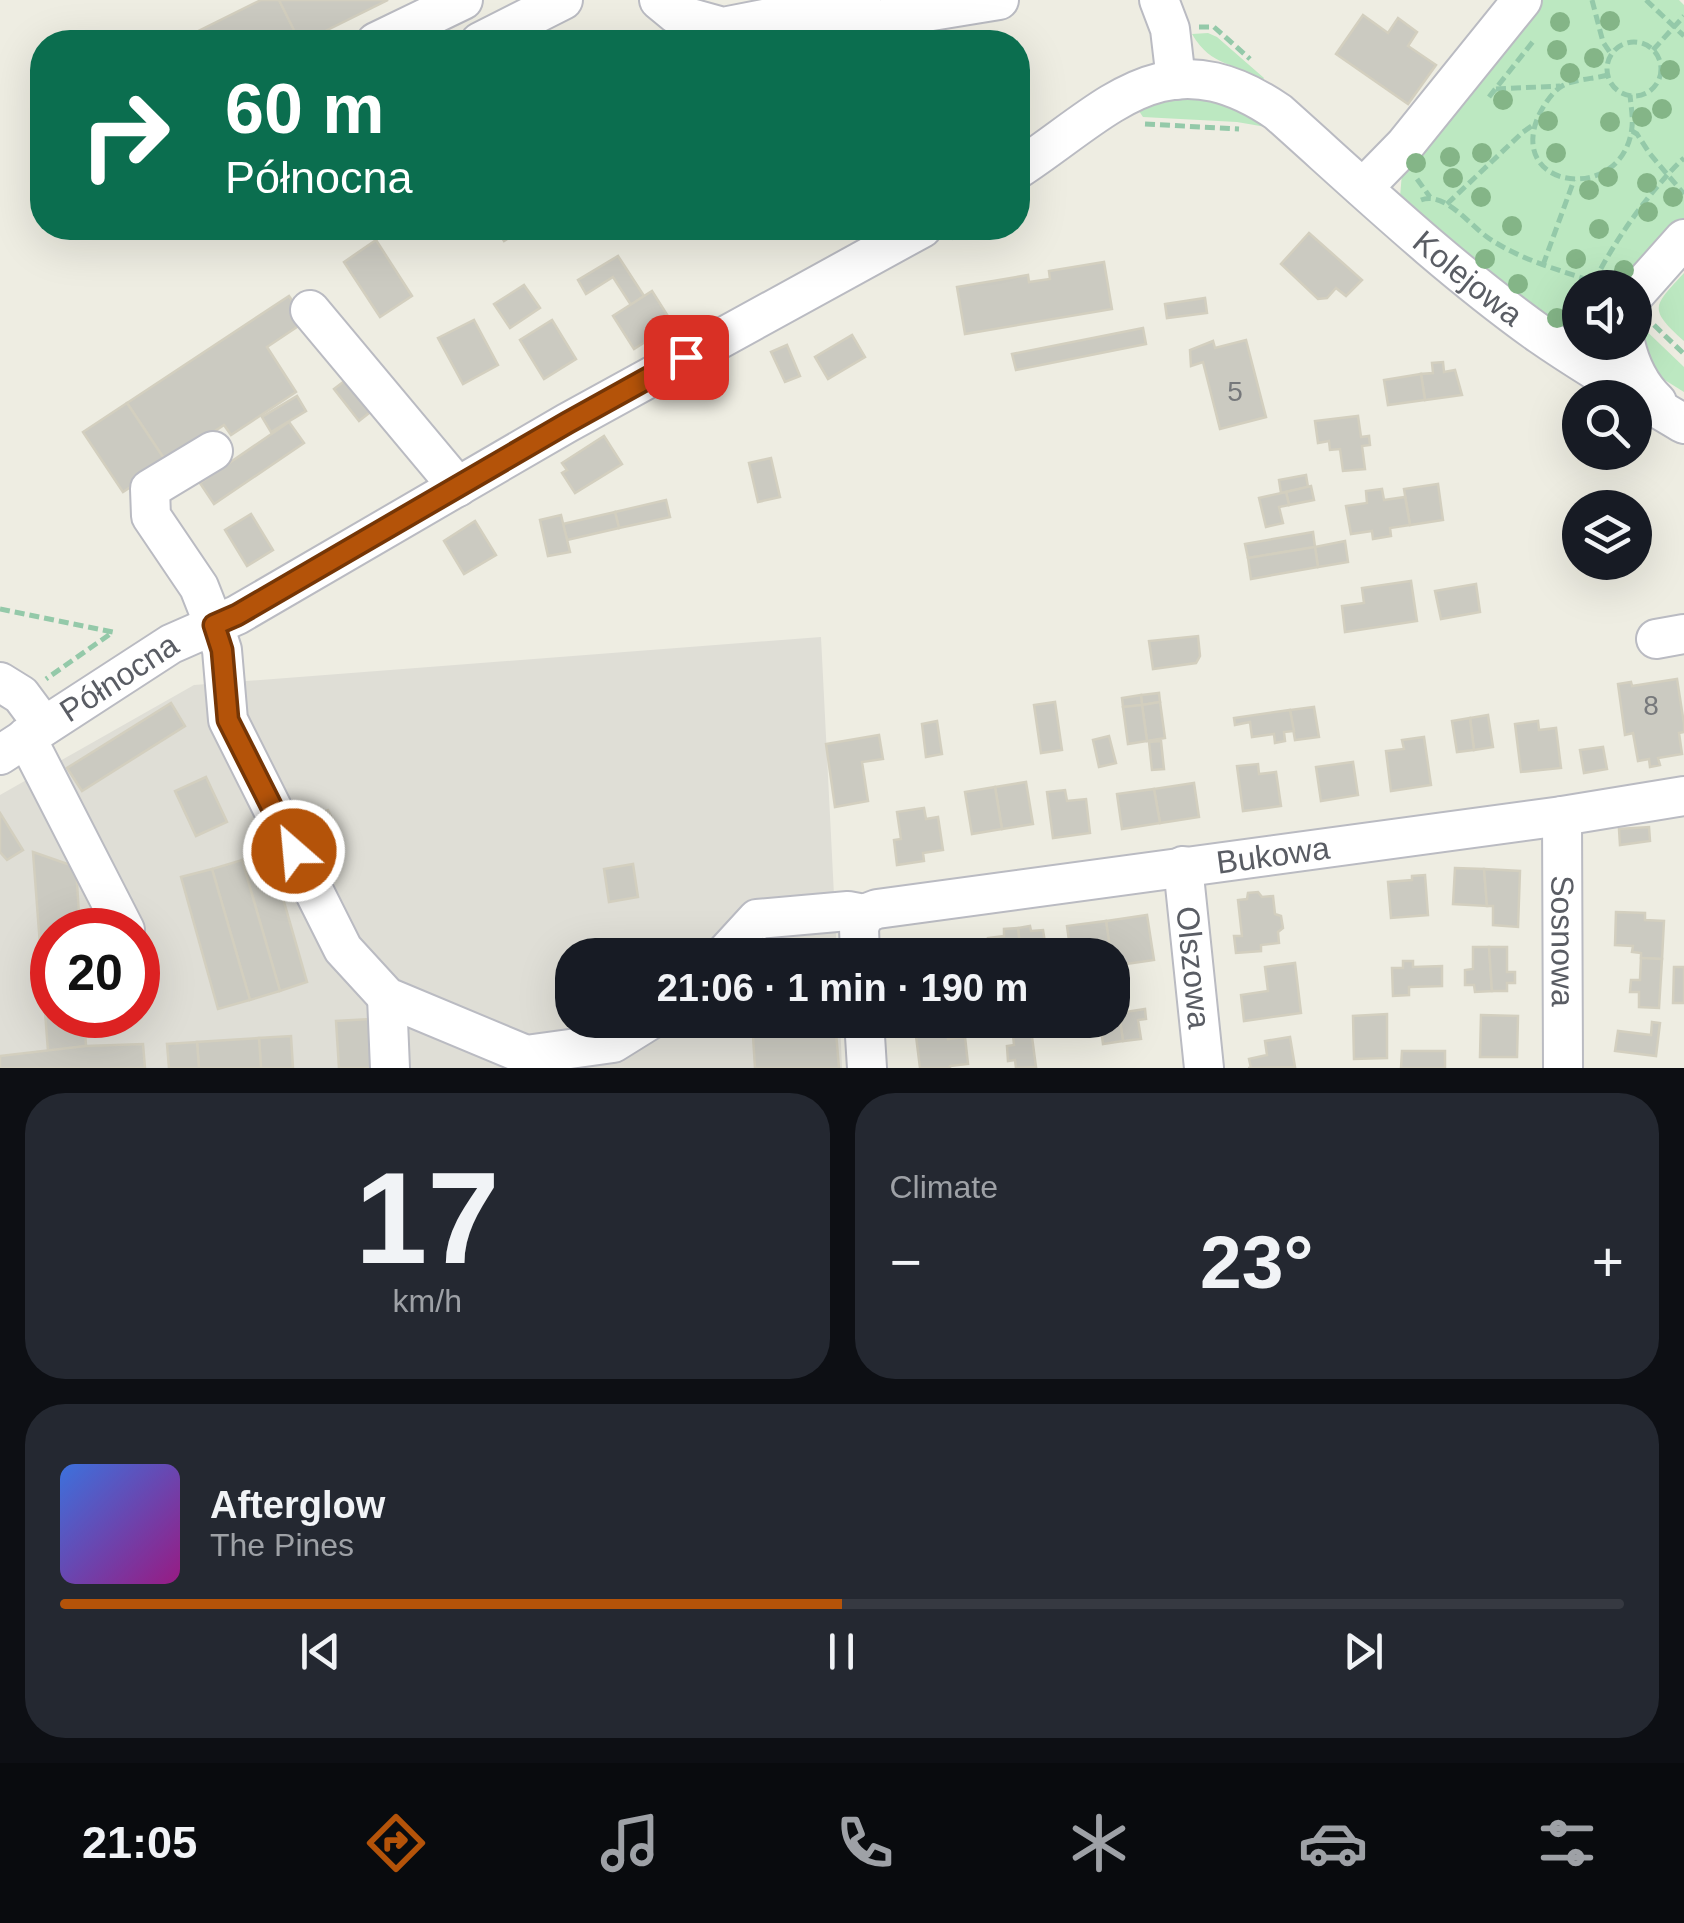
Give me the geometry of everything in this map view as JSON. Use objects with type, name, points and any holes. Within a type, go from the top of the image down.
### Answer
[{"type":"street","points":[[401,30],[463,0]]},
{"type":"street","points":[[504,30],[564,0]]},
{"type":"street","points":[[659,0],[676,14],[724,27],[861,0]]},
{"type":"street","points":[[831,30],[999,0]]},
{"type":"street","points":[[1030,160],[1122,95],[1176,80],[1170,30],[1159,0]]},
{"type":"street","points":[[1363,188],[1404,145],[1522,0]]},
{"type":"street","name":"Kolejowa","points":[[1176,80],[1230,86],[1278,112],[1468,279],[1562,340]]},
{"type":"street","points":[[1652,291],[1684,239]]},
{"type":"street","name":"Północna","points":[[23,739],[171,644],[237,615],[627,390],[900,240]]},
{"type":"street","points":[[310,310],[458,487]]},
{"type":"street","name":"Kolejowa","points":[[1592,360],[1681,422]]},
{"type":"street","points":[[1629,360],[1651,396],[1681,422]]},
{"type":"street","points":[[213,451],[150,489],[151,516],[199,588],[222,650],[228,720],[343,949],[387,997],[526,1055],[613,1043],[621,1038]]},
{"type":"street","points":[[10,688],[23,739],[114,908]]},
{"type":"street","name":"Bukowa","points":[[739,938],[756,919],[848,911],[864,914],[877,909],[1684,796]]},
{"type":"street","name":"Sosnowa","points":[[1562,816],[1563,1068]]},
{"type":"street","name":"Olszowa","points":[[1183,866],[1204,1068]]},
{"type":"street","points":[[859,938],[864,914]]},
{"type":"street","points":[[387,997],[390,1068]]},
{"type":"street","points":[[865,1038],[866,1068]]},
{"type":"path","points":[[1592,0],[1603,42],[1611,54]]},
{"type":"path","points":[[1646,0],[1684,36]]},
{"type":"path","points":[[1653,50],[1684,16]]},
{"type":"path","points":[[1630,44],[1646,45],[1653,50],[1661,66],[1651,91],[1630,96],[1617,89],[1608,76],[1611,54],[1630,44]]},
{"type":"path","points":[[1496,89],[1562,86],[1608,76]]},
{"type":"path","points":[[1562,86],[1543,107],[1534,141],[1542,164],[1560,177],[1574,180],[1602,174],[1623,150],[1631,130],[1630,96]]},
{"type":"path","points":[[1447,204],[1536,123]]},
{"type":"path","points":[[1132,125],[1247,130]]},
{"type":"path","points":[[1631,130],[1684,194]]},
{"type":"path","points":[[1601,270],[1667,175],[1684,158]]},
{"type":"path","points":[[1542,264],[1574,180]]},
{"type":"path","points":[[1402,221],[1424,198],[1436,198],[1501,246],[1562,271]]},
{"type":"path","points":[[1652,330],[1684,354]]},
{"type":"path","points":[[0,609],[113,632],[10,688]]},
{"type":"shaded area","points":[[821,637],[836,938],[555,938],[555,1038],[841,1038],[842,1068],[0,1068],[0,795],[194,685]]},
{"type":"green space","points":[[1535,0],[1679,0],[1684,5],[1684,222],[1640,270],[1562,270],[1562,330],[1486,274],[1400,197],[1402,173]]},
{"type":"green space","points":[[1208,33],[1264,78],[1262,81],[1207,53],[1192,34]]},
{"type":"green space","points":[[1185,98],[1227,107],[1266,127],[1143,117],[1137,108]]},
{"type":"green space","points":[[1684,273],[1684,341],[1664,321],[1659,307]]},
{"type":"green space","points":[[1652,336],[1684,367],[1684,392],[1655,374],[1649,360]]},
{"type":"building","points":[[261,0],[279,0],[294,30],[200,30]]},
{"type":"building","points":[[279,0],[388,0],[327,30],[294,30]]},
{"type":"building","points":[[1363,15],[1388,33],[1398,18],[1417,32],[1408,46],[1436,65],[1408,104],[1336,54]]},
{"type":"building","points":[[1309,233],[1362,280],[1346,296],[1336,288],[1327,298],[1318,299],[1281,264]]},
{"type":"building","points":[[376,240],[412,296],[380,317],[344,262]]},
{"type":"building","points":[[618,256],[644,296],[631,305],[613,277],[586,294],[578,280]]},
{"type":"building","points":[[1104,262],[1112,309],[965,334],[957,287],[1028,275],[1029,282],[1050,279],[1049,271]]},
{"type":"building","points":[[524,285],[540,308],[510,328],[494,304]]},
{"type":"building","points":[[652,291],[673,324],[634,349],[613,316]]},
{"type":"building","points":[[289,296],[306,321],[267,347],[296,392],[231,435],[224,425],[167,463],[127,403]]},
{"type":"building","points":[[1205,298],[1207,313],[1167,318],[1165,304]]},
{"type":"building","points":[[474,320],[498,365],[463,384],[438,338]]},
{"type":"building","points":[[552,320],[576,359],[544,379],[520,340]]},
{"type":"building","points":[[1143,328],[1146,344],[1016,370],[1012,354]]},
{"type":"building","points":[[852,335],[865,357],[828,379],[815,357]]},
{"type":"building","points":[[1246,340],[1266,417],[1220,429],[1203,362],[1191,366],[1190,350],[1213,341],[1215,348]]},
{"type":"building","points":[[787,345],[800,376],[785,382],[771,352]]},
{"type":"building","points":[[1443,362],[1444,372],[1455,370],[1462,395],[1425,400],[1421,374],[1433,373],[1432,363]]},
{"type":"building","points":[[359,370],[383,402],[359,421],[334,389]]},
{"type":"building","points":[[1421,374],[1425,400],[1388,405],[1384,380]]},
{"type":"building","points":[[297,396],[306,411],[271,432],[262,417]]},
{"type":"building","points":[[127,403],[167,463],[123,492],[83,432]]},
{"type":"building","points":[[1358,416],[1361,437],[1369,436],[1370,445],[1362,446],[1365,469],[1343,471],[1340,449],[1330,450],[1329,441],[1318,443],[1315,421]]},
{"type":"building","points":[[289,422],[304,443],[214,504],[200,483]]},
{"type":"building","points":[[604,436],[622,464],[575,493],[562,473],[567,470],[562,463]]},
{"type":"building","points":[[771,458],[780,497],[758,502],[749,463]]},
{"type":"building","points":[[1306,475],[1308,487],[1281,493],[1279,480]]},
{"type":"building","points":[[1438,484],[1443,520],[1410,525],[1404,489]]},
{"type":"building","points":[[1311,486],[1314,500],[1289,505],[1286,492]]},
{"type":"building","points":[[1382,489],[1384,500],[1405,497],[1410,525],[1390,528],[1391,536],[1373,539],[1372,531],[1351,534],[1346,506],[1367,503],[1366,491]]},
{"type":"building","points":[[1286,492],[1289,505],[1279,507],[1283,523],[1266,527],[1259,498]]},
{"type":"building","points":[[666,500],[670,517],[619,528],[615,512]]},
{"type":"building","points":[[615,512],[619,528],[567,540],[563,524]]},
{"type":"building","points":[[251,514],[273,550],[247,566],[225,530]]},
{"type":"building","points":[[561,515],[570,552],[548,556],[540,520]]},
{"type":"building","points":[[475,521],[496,555],[464,574],[444,541]]},
{"type":"building","points":[[1313,532],[1315,547],[1248,558],[1245,544]]},
{"type":"building","points":[[1345,541],[1348,562],[1318,567],[1315,547]]},
{"type":"building","points":[[1315,547],[1318,567],[1251,579],[1248,558]]},
{"type":"building","points":[[1411,581],[1417,621],[1345,632],[1342,606],[1364,603],[1362,588]]},
{"type":"building","points":[[1476,584],[1480,612],[1441,619],[1435,591]]},
{"type":"building","points":[[1198,636],[1200,656],[1196,663],[1153,669],[1149,641]]},
{"type":"building","points":[[1677,679],[1684,724],[1684,732],[1679,733],[1682,754],[1658,758],[1660,765],[1650,767],[1649,759],[1638,761],[1633,733],[1625,735],[1618,684],[1631,682],[1632,686]]},
{"type":"building","points":[[1159,693],[1160,702],[1142,705],[1141,695]]},
{"type":"building","points":[[1141,695],[1142,705],[1123,707],[1122,698]]},
{"type":"building","points":[[1055,702],[1062,750],[1041,753],[1034,705]]},
{"type":"building","points":[[1160,702],[1165,738],[1147,741],[1142,705]]},
{"type":"building","points":[[171,703],[185,726],[82,791],[67,768]]},
{"type":"building","points":[[1142,705],[1147,741],[1128,744],[1123,707]]},
{"type":"building","points":[[1314,707],[1319,737],[1295,740],[1290,710]]},
{"type":"building","points":[[1290,710],[1294,731],[1284,732],[1285,741],[1275,743],[1274,734],[1252,737],[1250,722],[1235,725],[1234,718]]},
{"type":"building","points":[[1488,715],[1493,747],[1474,750],[1470,718]]},
{"type":"building","points":[[1470,718],[1474,750],[1457,752],[1452,721]]},
{"type":"building","points":[[937,721],[942,754],[926,757],[922,724]]},
{"type":"building","points":[[1538,721],[1539,730],[1556,728],[1561,768],[1521,772],[1515,724]]},
{"type":"building","points":[[879,735],[883,759],[862,762],[868,801],[835,807],[826,744]]},
{"type":"building","points":[[1109,736],[1116,763],[1099,767],[1093,740]]},
{"type":"building","points":[[1424,737],[1431,785],[1391,791],[1386,751],[1404,749],[1402,740]]},
{"type":"building","points":[[1161,741],[1164,769],[1152,770],[1149,742]]},
{"type":"building","points":[[1603,747],[1607,769],[1584,773],[1580,750]]},
{"type":"building","points":[[1353,762],[1358,795],[1321,801],[1316,767]]},
{"type":"building","points":[[1258,764],[1259,774],[1276,772],[1281,806],[1243,811],[1237,766]]},
{"type":"building","points":[[206,777],[227,822],[196,836],[175,791]]},
{"type":"building","points":[[1026,782],[1033,824],[1002,829],[995,787]]},
{"type":"building","points":[[1194,783],[1199,817],[1160,823],[1154,789]]},
{"type":"building","points":[[995,787],[1002,829],[972,834],[965,792]]},
{"type":"building","points":[[1154,789],[1160,823],[1122,829],[1117,794]]},
{"type":"building","points":[[1065,790],[1067,801],[1086,799],[1090,833],[1053,838],[1047,792]]},
{"type":"building","points":[[924,808],[926,819],[938,817],[943,850],[923,853],[924,861],[897,865],[894,840],[901,839],[897,812]]},
{"type":"building","points":[[328,810],[339,833],[313,845],[302,821]]},
{"type":"building","points":[[0,813],[23,850],[7,860],[0,852]]},
{"type":"building","points":[[1649,827],[1650,841],[1620,845],[1619,829]]},
{"type":"building","points":[[33,852],[76,867],[79,908],[37,908]]},
{"type":"building","points":[[270,853],[307,982],[280,991],[242,860]]},
{"type":"building","points":[[242,860],[280,991],[250,1000],[212,869]]},
{"type":"building","points":[[633,864],[638,897],[609,902],[604,869]]},
{"type":"building","points":[[1455,868],[1484,869],[1487,906],[1453,904]]},
{"type":"building","points":[[212,869],[250,1000],[218,1009],[181,877]]},
{"type":"building","points":[[1484,869],[1520,871],[1518,927],[1493,925],[1493,906],[1487,906]]},
{"type":"building","points":[[1425,875],[1428,915],[1391,918],[1388,882]]},
{"type":"building","points":[[1258,892],[1262,897],[1273,896],[1275,914],[1281,916],[1283,928],[1278,932],[1279,943],[1261,945],[1261,951],[1236,953],[1234,936],[1242,936],[1238,900]]},
{"type":"building","points":[[1616,912],[1645,913],[1645,920],[1664,921],[1662,959],[1641,958],[1641,953],[1632,952],[1633,946],[1615,945]]},
{"type":"building","points":[[1147,915],[1154,960],[1130,963],[1130,938],[1108,938],[1106,921]]},
{"type":"building","points":[[1106,921],[1108,938],[1069,938],[1067,926]]},
{"type":"building","points":[[1018,928],[1043,930],[1044,938],[1019,938]]},
{"type":"building","points":[[1018,928],[1019,938],[988,938],[1004,936],[1004,929]]},
{"type":"building","points":[[1473,947],[1489,947],[1492,991],[1475,992],[1474,985],[1465,985],[1465,970],[1473,969]]},
{"type":"building","points":[[1489,947],[1507,947],[1507,972],[1515,972],[1515,983],[1507,983],[1507,991],[1492,991]]},
{"type":"building","points":[[1641,958],[1662,959],[1659,1008],[1639,1007],[1639,992],[1630,992],[1631,980],[1640,980]]},
{"type":"building","points":[[1403,961],[1413,961],[1413,967],[1442,966],[1442,986],[1409,987],[1409,995],[1393,996],[1392,968],[1403,968]]},
{"type":"building","points":[[1295,963],[1301,1013],[1244,1021],[1241,995],[1268,991],[1265,967]]},
{"type":"building","points":[[1674,967],[1684,967],[1684,1003],[1673,1003]]},
{"type":"building","points":[[1145,1009],[1146,1019],[1138,1020],[1141,1039],[1123,1041],[1130,1038],[1130,1011]]},
{"type":"building","points":[[1387,1014],[1387,1058],[1354,1059],[1353,1016]]},
{"type":"building","points":[[1481,1015],[1518,1016],[1517,1057],[1480,1057]]},
{"type":"building","points":[[370,1019],[373,1068],[339,1068],[336,1021]]},
{"type":"building","points":[[1652,1022],[1660,1023],[1656,1056],[1615,1051],[1618,1031],[1651,1035]]},
{"type":"building","points":[[291,1036],[293,1068],[261,1068],[259,1038]]},
{"type":"building","points":[[1290,1037],[1295,1067],[1251,1068],[1249,1059],[1267,1055],[1265,1041]]},
{"type":"building","points":[[47,1038],[85,1038],[86,1046],[48,1051]]},
{"type":"building","points":[[259,1038],[261,1068],[199,1068],[197,1042]]},
{"type":"building","points":[[753,1038],[836,1038],[839,1068],[755,1068]]},
{"type":"building","points":[[916,1038],[965,1038],[968,1064],[920,1068]]},
{"type":"building","points":[[1013,1038],[1032,1038],[1036,1067],[1016,1068],[1015,1060],[1008,1061],[1007,1046],[1014,1045]]},
{"type":"building","points":[[1102,1038],[1123,1038],[1123,1041],[1103,1044]]},
{"type":"building","points":[[197,1042],[199,1068],[169,1068],[167,1044]]},
{"type":"building","points":[[143,1044],[145,1068],[0,1068],[0,1056]]},
{"type":"building","points":[[1402,1051],[1445,1051],[1445,1068],[1401,1068]]},
{"type":"route","points":[[294,851],[228,720],[222,650],[214,625],[686,357]]}]
